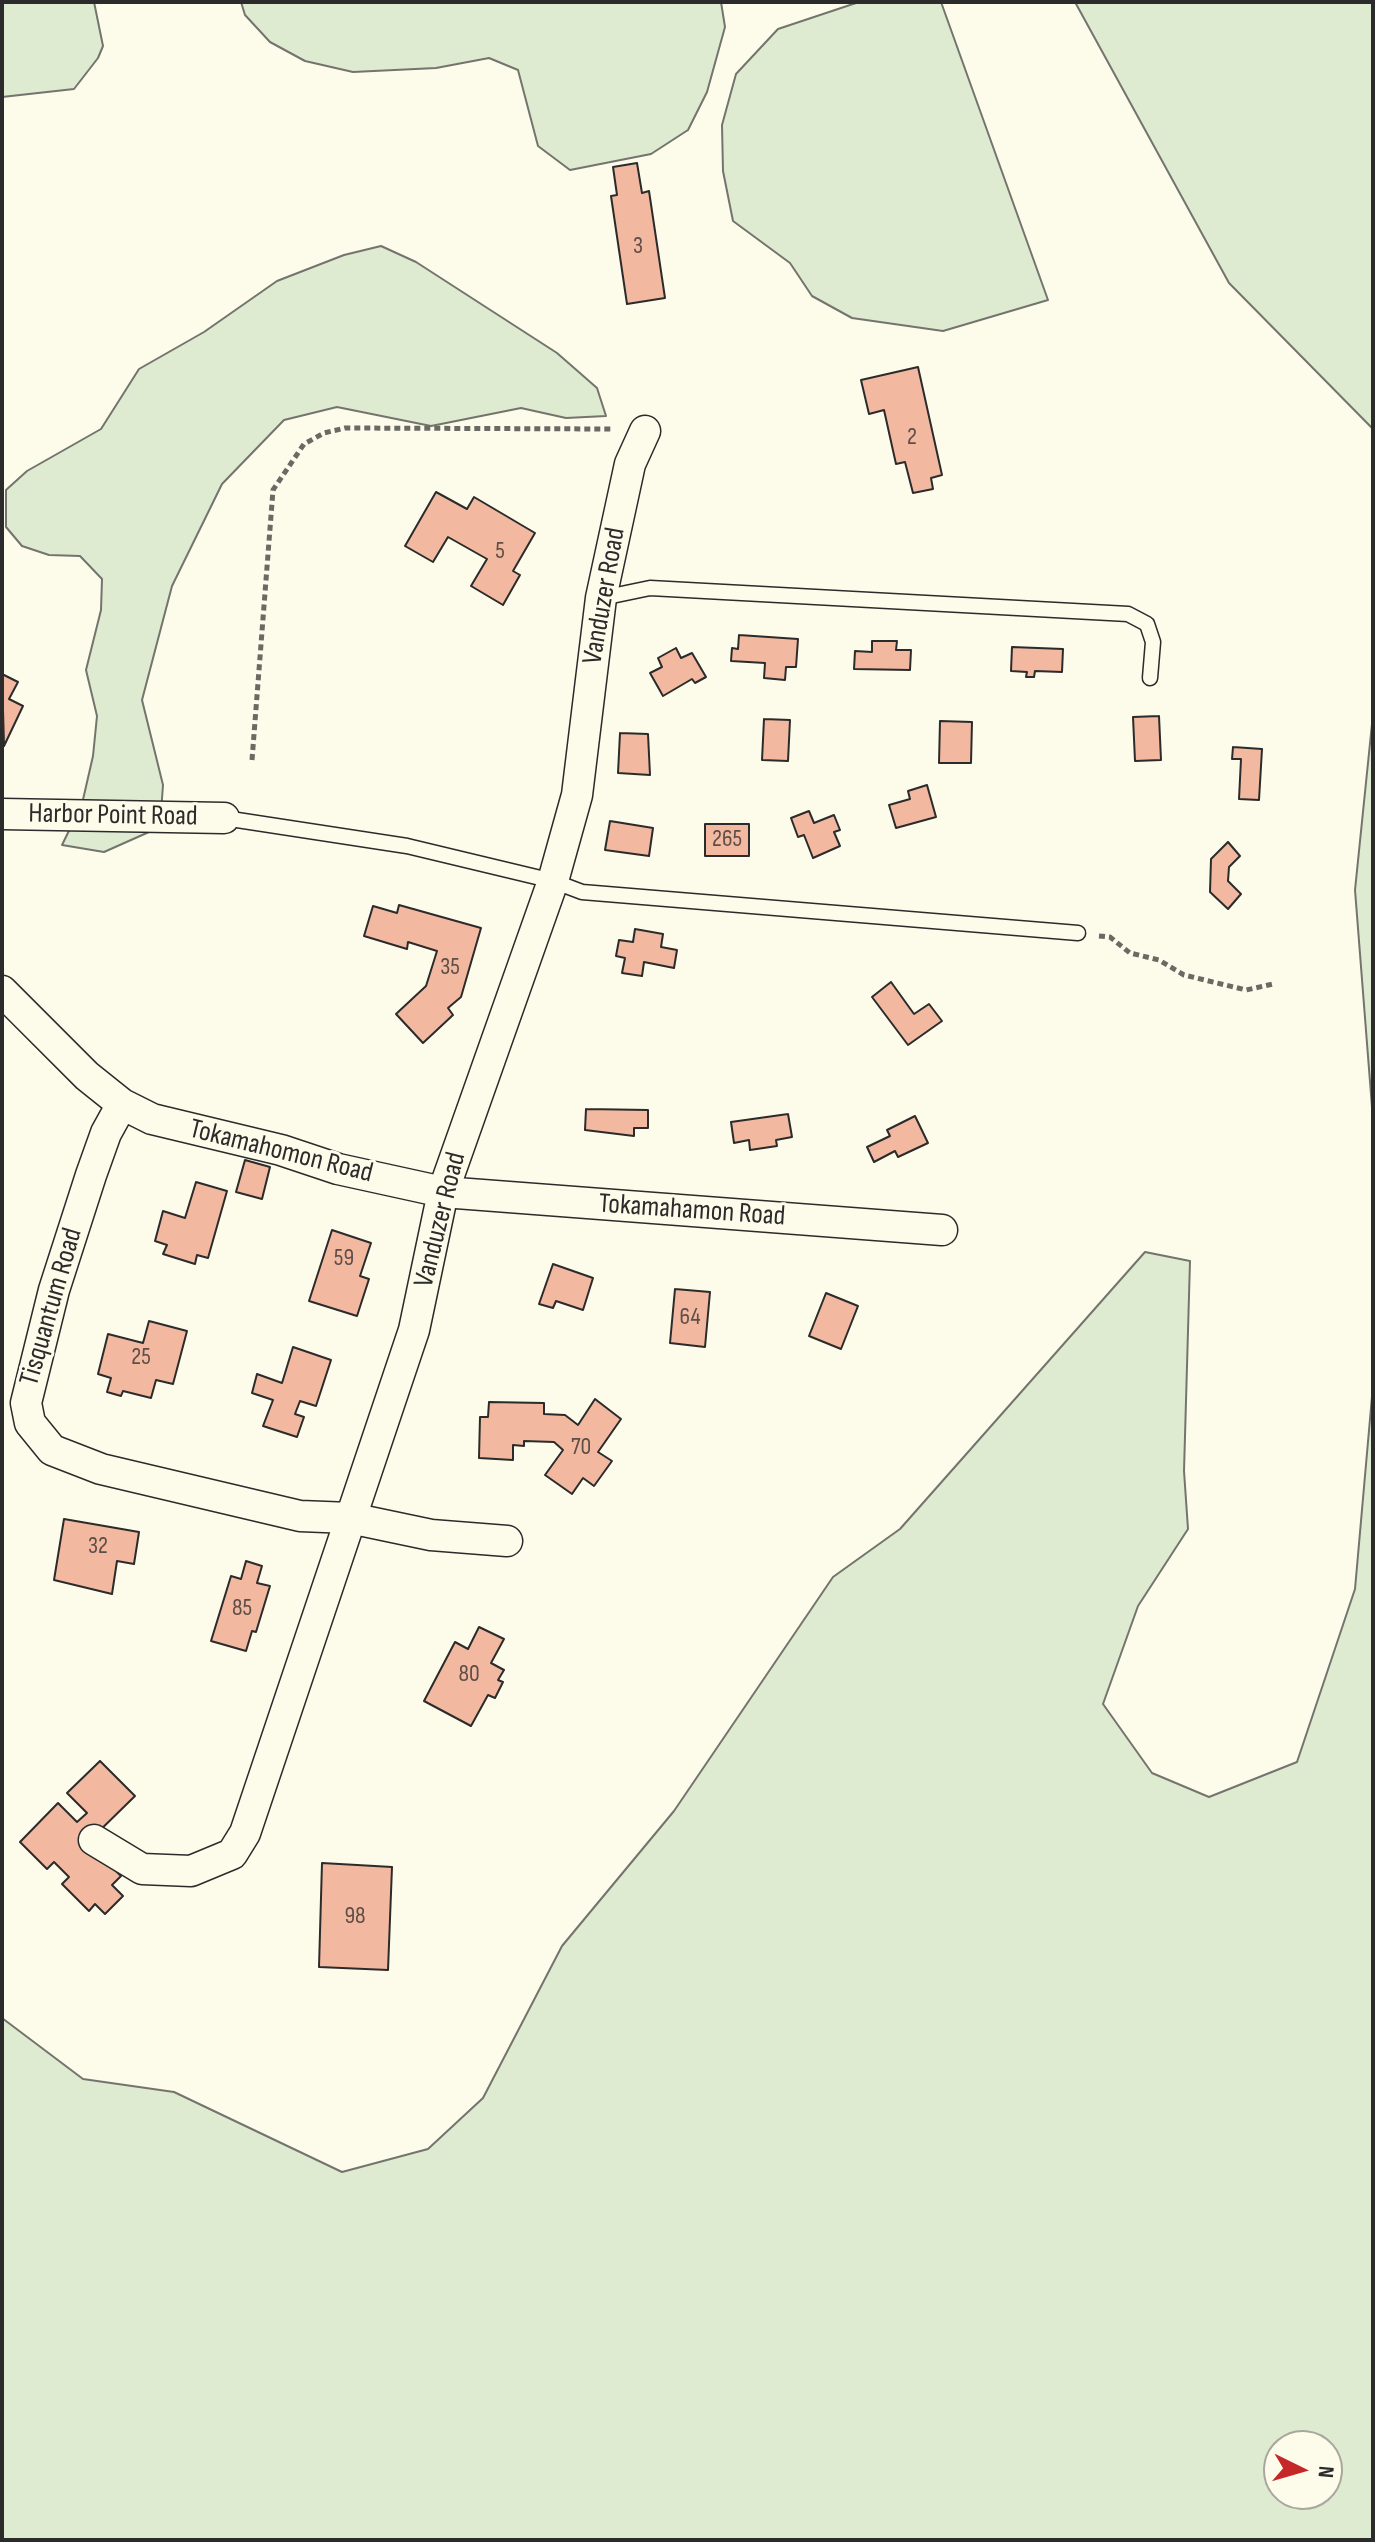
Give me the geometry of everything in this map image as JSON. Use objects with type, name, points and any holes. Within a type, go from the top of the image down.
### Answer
[{"type":"street","name":"Vanduzer Road","points":[[94,1840],[142,1869],[191,1871],[232,1854],[245,1833],[414,1330],[443,1192],[553,881],[577,795],[601,598],[630,464],[645,431]]},
{"type":"street","name":"Harbor Point Road","points":[[2,814],[224,818]]},
{"type":"street","points":[[2,991],[87,1076],[122,1104]]},
{"type":"street","name":"Tokamahomon Road","points":[[122,1104],[167,1123],[281,1150],[338,1169],[443,1192]]},
{"type":"street","name":"Tisquantum Road","points":[[122,1104],[106,1133],[54,1290],[26,1403],[30,1423],[52,1450],[91,1466],[300,1516],[350,1518],[431,1535],[507,1541]]},
{"type":"street","name":"Tokamahamon Road","points":[[443,1192],[942,1230]]},
{"type":"lane","points":[[601,598],[650,588],[1128,614],[1147,624],[1153,642],[1150,678]]},
{"type":"lane","points":[[224,818],[407,846],[553,881],[582,892],[1078,933]]},
{"type":"path","points":[[252,760],[273,490],[304,444],[324,433],[345,428],[645,431]]},
{"type":"path","points":[[1078,933],[1110,937],[1130,953],[1159,960],[1184,975],[1246,990],[1273,984]]},
{"type":"green space","points":[[3,2],[94,2],[103,46],[98,58],[74,89],[2,97]]},
{"type":"green space","points":[[241,2],[721,2],[725,27],[707,92],[688,130],[651,154],[570,170],[538,146],[518,70],[489,58],[436,68],[353,72],[305,61],[270,42],[245,15]]},
{"type":"green space","points":[[859,2],[941,2],[1048,300],[943,331],[852,318],[812,296],[790,263],[733,221],[723,171],[722,125],[736,74],[778,29]]},
{"type":"green space","points":[[1075,2],[1373,2],[1373,429],[1229,283]]},
{"type":"green space","points":[[381,246],[416,262],[557,353],[597,388],[606,416],[566,418],[521,408],[431,426],[337,407],[284,420],[222,484],[172,586],[142,700],[163,785],[161,812],[149,832],[104,852],[62,845],[82,804],[93,756],[97,716],[86,670],[101,610],[102,579],[80,556],[49,555],[22,546],[6,527],[6,490],[27,471],[101,429],[139,369],[204,332],[277,281],[344,255]]},
{"type":"green space","points":[[1373,714],[1373,1120],[1355,890]]},
{"type":"green space","points":[[1145,1252],[1190,1261],[1184,1471],[1188,1529],[1138,1606],[1103,1704],[1152,1773],[1209,1797],[1297,1762],[1355,1589],[1373,1385],[1373,2540],[2,2540],[2,2018],[83,2079],[174,2092],[342,2172],[428,2149],[483,2098],[562,1946],[674,1811],[833,1577],[900,1529]]},
{"type":"building","points":[[637,163],[642,193],[649,191],[665,298],[627,304],[611,196],[617,195],[613,167]]},
{"type":"building","points":[[918,367],[942,475],[931,478],[933,489],[913,493],[905,462],[896,464],[884,410],[869,414],[861,380]]},
{"type":"building","points":[[436,492],[467,509],[474,497],[535,533],[513,571],[520,575],[503,605],[471,586],[487,559],[448,537],[433,562],[405,546]]},
{"type":"building","points":[[739,635],[798,639],[796,667],[786,667],[785,680],[764,678],[765,663],[731,661],[732,648],[738,649]]},
{"type":"building","points":[[872,641],[897,641],[896,650],[911,650],[910,670],[854,669],[855,651],[872,652]]},
{"type":"building","points":[[1012,647],[1063,649],[1062,672],[1035,671],[1034,677],[1026,677],[1027,672],[1011,671]]},
{"type":"building","points":[[676,648],[681,658],[692,653],[706,677],[695,683],[692,679],[663,696],[650,673],[662,667],[658,658]]},
{"type":"building","points":[[2,674],[18,682],[9,699],[23,706],[4,746]]},
{"type":"building","points":[[1159,716],[1161,760],[1135,761],[1133,717]]},
{"type":"building","points":[[764,719],[790,720],[788,761],[762,760]]},
{"type":"building","points":[[940,721],[972,722],[971,763],[939,763]]},
{"type":"building","points":[[620,733],[648,734],[650,775],[618,773]]},
{"type":"building","points":[[1233,747],[1262,749],[1259,800],[1239,799],[1241,759],[1232,759]]},
{"type":"building","points":[[927,785],[936,817],[896,828],[889,805],[910,799],[908,791]]},
{"type":"building","points":[[809,811],[814,823],[834,815],[840,830],[834,832],[840,846],[813,858],[804,835],[798,837],[791,818]]},
{"type":"building","points":[[610,821],[653,828],[649,856],[605,850]]},
{"type":"building","points":[[705,824],[749,824],[749,856],[705,856]]},
{"type":"building","points":[[1228,842],[1240,856],[1229,867],[1228,881],[1241,894],[1228,909],[1210,892],[1211,859]]},
{"type":"building","points":[[399,905],[481,928],[461,997],[448,1008],[453,1015],[423,1043],[396,1014],[426,986],[437,951],[408,942],[407,949],[364,936],[373,906],[397,913]]},
{"type":"building","points":[[635,929],[663,934],[661,947],[677,950],[674,968],[644,962],[642,976],[622,973],[625,958],[616,956],[619,940],[633,942]]},
{"type":"building","points":[[891,982],[914,1014],[929,1004],[942,1021],[908,1045],[872,997]]},
{"type":"building","points":[[586,1109],[648,1110],[648,1128],[634,1128],[634,1136],[585,1130]]},
{"type":"building","points":[[788,1114],[792,1137],[776,1140],[777,1146],[750,1150],[749,1140],[734,1143],[731,1122]]},
{"type":"building","points":[[915,1116],[928,1143],[898,1157],[895,1151],[874,1162],[867,1147],[890,1136],[887,1130]]},
{"type":"building","points":[[245,1160],[270,1167],[262,1199],[236,1192]]},
{"type":"building","points":[[196,1182],[227,1191],[208,1258],[197,1255],[195,1264],[163,1254],[167,1245],[155,1241],[163,1211],[185,1218]]},
{"type":"building","points":[[332,1230],[371,1243],[360,1276],[369,1279],[357,1316],[309,1301]]},
{"type":"building","points":[[553,1264],[593,1278],[583,1310],[556,1301],[553,1308],[539,1304]]},
{"type":"building","points":[[675,1289],[710,1292],[705,1347],[670,1343]]},
{"type":"building","points":[[826,1293],[858,1306],[841,1349],[809,1336]]},
{"type":"building","points":[[149,1321],[187,1331],[173,1384],[156,1380],[151,1398],[123,1391],[121,1396],[107,1392],[111,1378],[98,1374],[108,1334],[143,1343]]},
{"type":"building","points":[[293,1347],[331,1360],[316,1406],[300,1401],[295,1414],[304,1417],[297,1437],[263,1426],[273,1400],[252,1393],[257,1374],[282,1383]]},
{"type":"building","points":[[595,1399],[621,1419],[598,1452],[612,1461],[594,1486],[583,1478],[572,1494],[545,1475],[563,1450],[554,1442],[524,1441],[524,1446],[513,1445],[513,1460],[479,1458],[480,1417],[488,1417],[489,1402],[544,1403],[544,1414],[565,1415],[578,1425]]},
{"type":"building","points":[[64,1519],[139,1532],[134,1564],[117,1561],[112,1594],[54,1580]]},
{"type":"building","points":[[246,1561],[262,1566],[257,1583],[270,1586],[256,1632],[252,1631],[246,1651],[211,1641],[231,1576],[241,1579]]},
{"type":"building","points":[[479,1627],[504,1639],[491,1663],[504,1670],[498,1680],[503,1682],[495,1698],[488,1695],[471,1726],[424,1701],[455,1642],[468,1649]]},
{"type":"building","points":[[100,1761],[135,1796],[87,1843],[121,1876],[112,1885],[123,1896],[105,1914],[95,1904],[89,1911],[62,1884],[69,1877],[54,1862],[47,1869],[20,1842],[58,1803],[77,1822],[87,1813],[67,1793]]},
{"type":"building","points":[[322,1863],[392,1867],[388,1970],[319,1967]]}]
